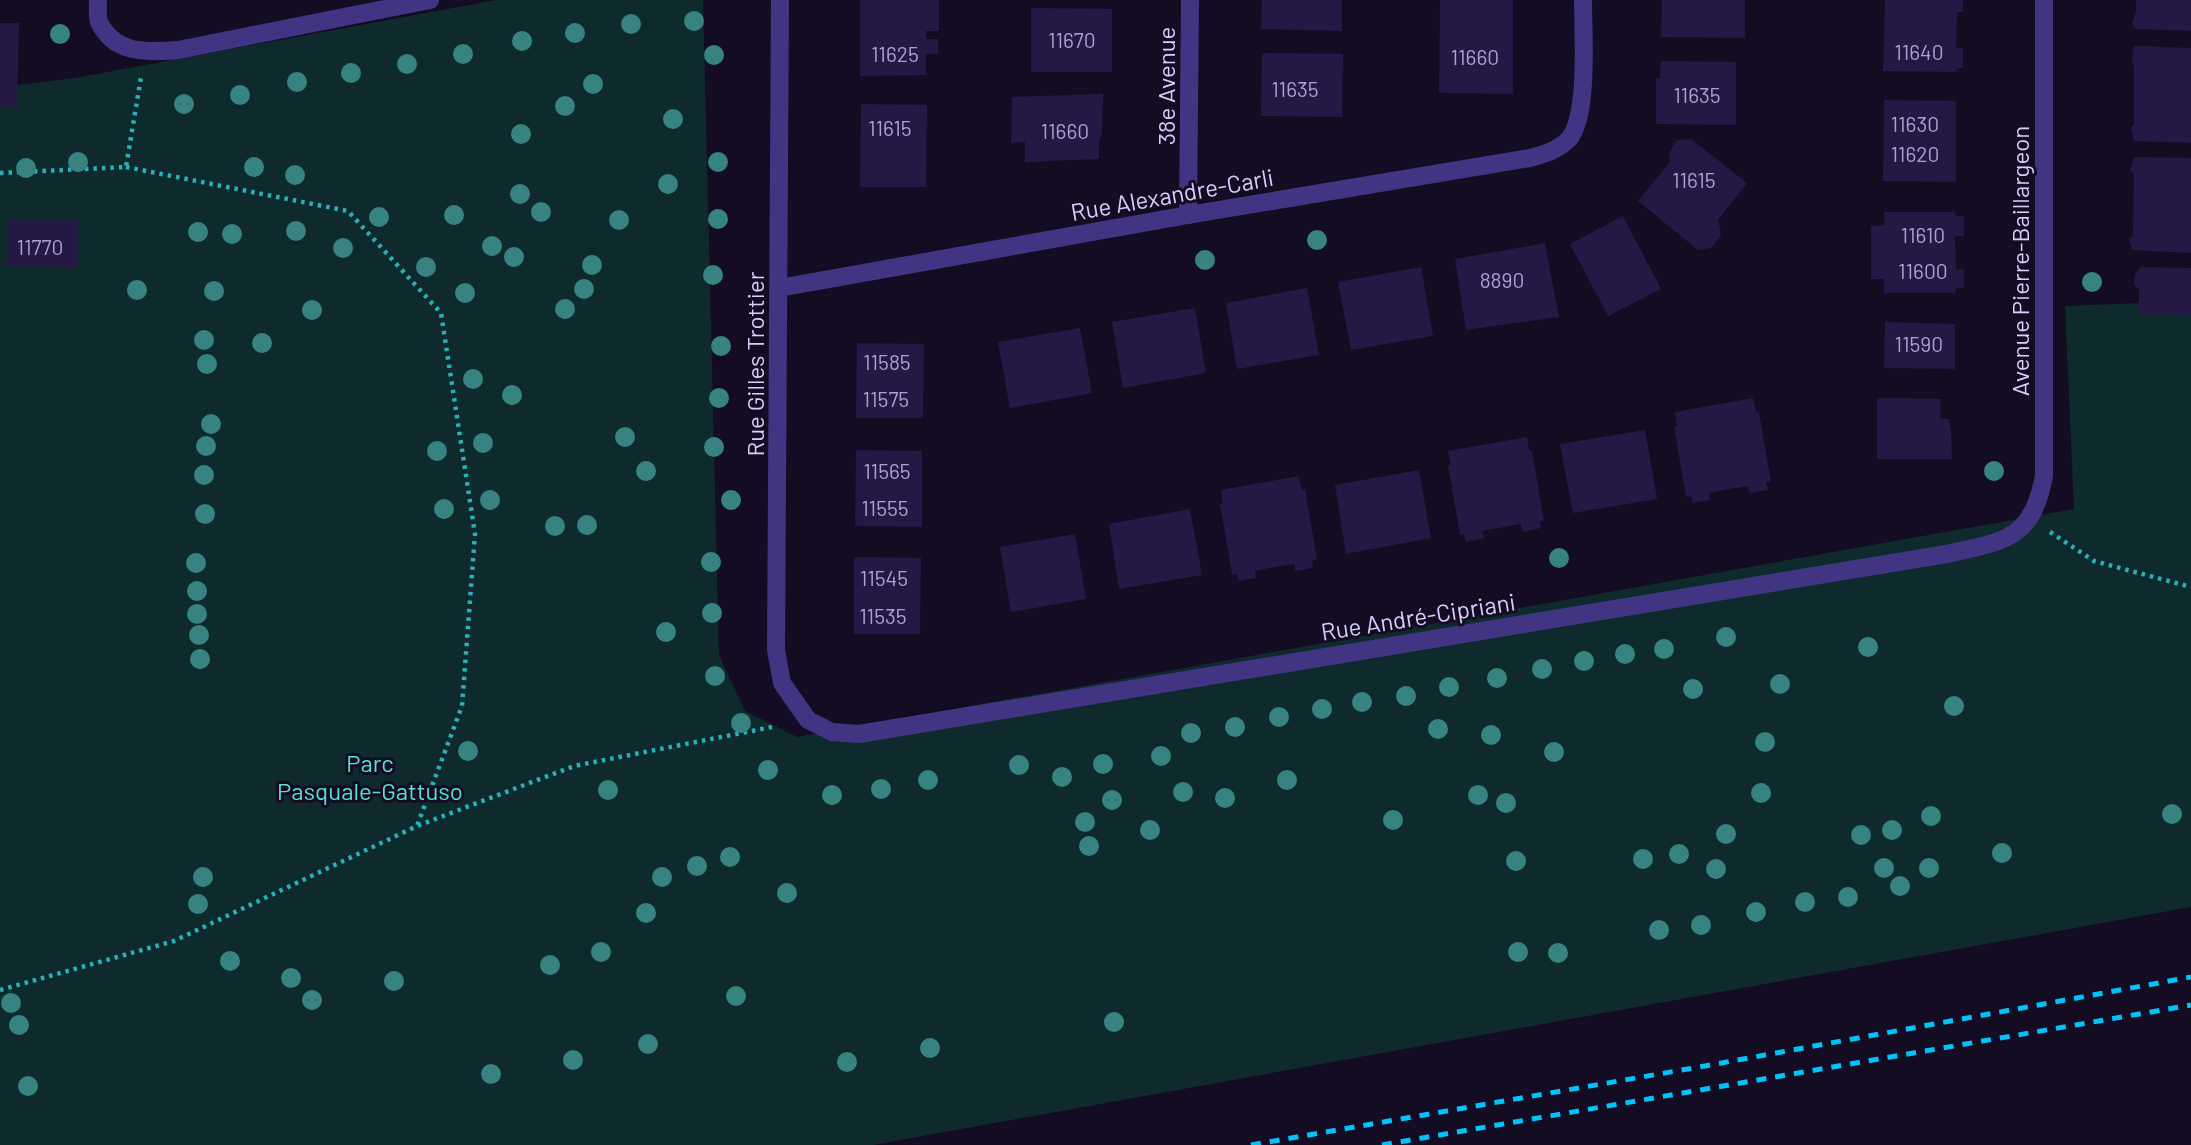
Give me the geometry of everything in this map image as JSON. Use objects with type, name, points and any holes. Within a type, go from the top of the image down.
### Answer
[{"type":"street","points":[[97,0],[98,21],[118,45],[145,52],[178,50],[430,0]]},
{"type":"street","name":"Rue Gilles Trottier","points":[[780,0],[776,650],[782,683],[808,720]]},
{"type":"street","name":"38e Avenue","points":[[1188,215],[1190,0]]},
{"type":"street","name":"Rue Alexandre-Carli","points":[[779,288],[1553,152],[1569,138],[1579,118],[1582,96],[1583,0]]},
{"type":"street","name":"Avenue Pierre-Baillargeon","points":[[2028,519],[2039,501],[2044,476],[2044,0]]},
{"type":"street","name":"Rue André-Cipriani","points":[[808,720],[832,732],[859,734],[1947,554],[1991,544],[2012,536],[2028,519]]},
{"type":"path","points":[[126,167],[145,52]]},
{"type":"path","points":[[0,173],[126,167],[348,211],[441,313],[475,534],[462,706],[417,826]]},
{"type":"path","points":[[2028,519],[2094,561],[2191,587]]},
{"type":"path","points":[[0,990],[174,941],[417,826],[574,766],[808,720]]},
{"type":"green space","name":"Parc Pasquale-Gattuso","points":[[496,0],[703,0],[719,655],[745,711],[797,737],[2074,509],[2065,306],[2191,301],[2191,907],[873,1145],[0,1145],[0,87],[75,78]]},
{"type":"building","points":[[860,0],[939,0],[939,31],[926,31],[926,39],[938,39],[938,54],[926,54],[926,75],[860,76]]},
{"type":"building","points":[[1262,0],[1342,0],[1342,31],[1261,29]]},
{"type":"building","points":[[1440,0],[1513,0],[1513,94],[1439,93]]},
{"type":"building","points":[[1662,0],[1745,0],[1745,38],[1661,37]]},
{"type":"building","points":[[1885,0],[1963,0],[1963,12],[1957,12],[1956,48],[1963,48],[1963,68],[1957,68],[1956,72],[1883,71]]},
{"type":"building","points":[[2136,0],[2191,0],[2191,31],[2135,29],[2132,23]]},
{"type":"building","points":[[1031,8],[1112,9],[1112,72],[1031,72]]},
{"type":"building","points":[[0,23],[19,23],[17,107],[0,106]]},
{"type":"building","points":[[2134,46],[2191,48],[2191,143],[2134,141],[2131,127],[2134,124]]},
{"type":"building","points":[[1262,53],[1343,54],[1342,117],[1261,116]]},
{"type":"building","points":[[1661,61],[1736,62],[1736,125],[1656,124],[1656,78],[1660,78]]},
{"type":"building","points":[[1103,94],[1099,159],[1025,162],[1025,142],[1011,143],[1012,97]]},
{"type":"building","points":[[1884,100],[1956,101],[1956,182],[1883,181]]},
{"type":"building","points":[[861,104],[927,105],[926,187],[860,187]]},
{"type":"building","points":[[1691,139],[1747,183],[1717,221],[1721,236],[1711,248],[1698,250],[1638,201],[1670,162],[1669,152],[1677,140]]},
{"type":"building","points":[[2134,157],[2191,158],[2191,253],[2132,250],[2129,238],[2133,236],[2134,174],[2130,171]]},
{"type":"building","points":[[1884,212],[1955,212],[1956,216],[1964,216],[1964,236],[1955,236],[1956,269],[1964,269],[1964,288],[1956,288],[1955,293],[1884,293],[1884,279],[1871,279],[1871,226],[1885,225]]},
{"type":"building","points":[[1623,216],[1661,289],[1608,316],[1570,244]]},
{"type":"building","points":[[9,220],[77,220],[77,267],[6,266]]},
{"type":"building","points":[[1545,243],[1559,317],[1466,330],[1455,259]]},
{"type":"building","points":[[1421,267],[1433,336],[1351,350],[1338,282]]},
{"type":"building","points":[[2141,267],[2191,268],[2191,315],[2139,314],[2139,290],[2134,284],[2135,274]]},
{"type":"building","points":[[1307,288],[1319,355],[1237,369],[1226,303]]},
{"type":"building","points":[[1195,308],[1206,373],[1123,388],[1112,322]]},
{"type":"building","points":[[1885,322],[1955,324],[1955,369],[1884,368]]},
{"type":"building","points":[[1080,328],[1092,393],[1010,408],[998,342]]},
{"type":"building","points":[[857,343],[924,344],[923,418],[856,418]]},
{"type":"building","points":[[1753,398],[1756,412],[1759,412],[1771,482],[1766,482],[1768,490],[1749,493],[1748,486],[1729,489],[1709,493],[1710,500],[1693,503],[1691,496],[1686,497],[1674,427],[1677,426],[1675,412]]},
{"type":"building","points":[[1877,398],[1941,399],[1940,419],[1949,419],[1952,459],[1877,459]]},
{"type":"building","points":[[1645,430],[1657,499],[1573,513],[1560,444]]},
{"type":"building","points":[[1527,437],[1529,451],[1532,451],[1544,521],[1540,521],[1541,528],[1523,532],[1521,524],[1482,531],[1484,538],[1466,542],[1464,534],[1460,535],[1448,451]]},
{"type":"building","points":[[856,450],[922,451],[922,527],[855,526]]},
{"type":"building","points":[[1419,470],[1431,538],[1346,554],[1335,485]]},
{"type":"building","points":[[1299,476],[1302,490],[1305,489],[1317,559],[1312,561],[1313,568],[1295,571],[1294,564],[1274,567],[1255,571],[1256,578],[1238,581],[1237,574],[1232,574],[1220,504],[1223,504],[1221,490]]},
{"type":"building","points":[[1190,509],[1202,575],[1119,589],[1109,524]]},
{"type":"building","points":[[1075,534],[1086,599],[1011,612],[1000,547]]},
{"type":"building","points":[[854,557],[921,558],[920,634],[854,634]]},
{"type":"railway","points":[[1251,1145],[1705,1066],[2191,977]]},
{"type":"railway","points":[[1382,1145],[2191,1005]]}]
